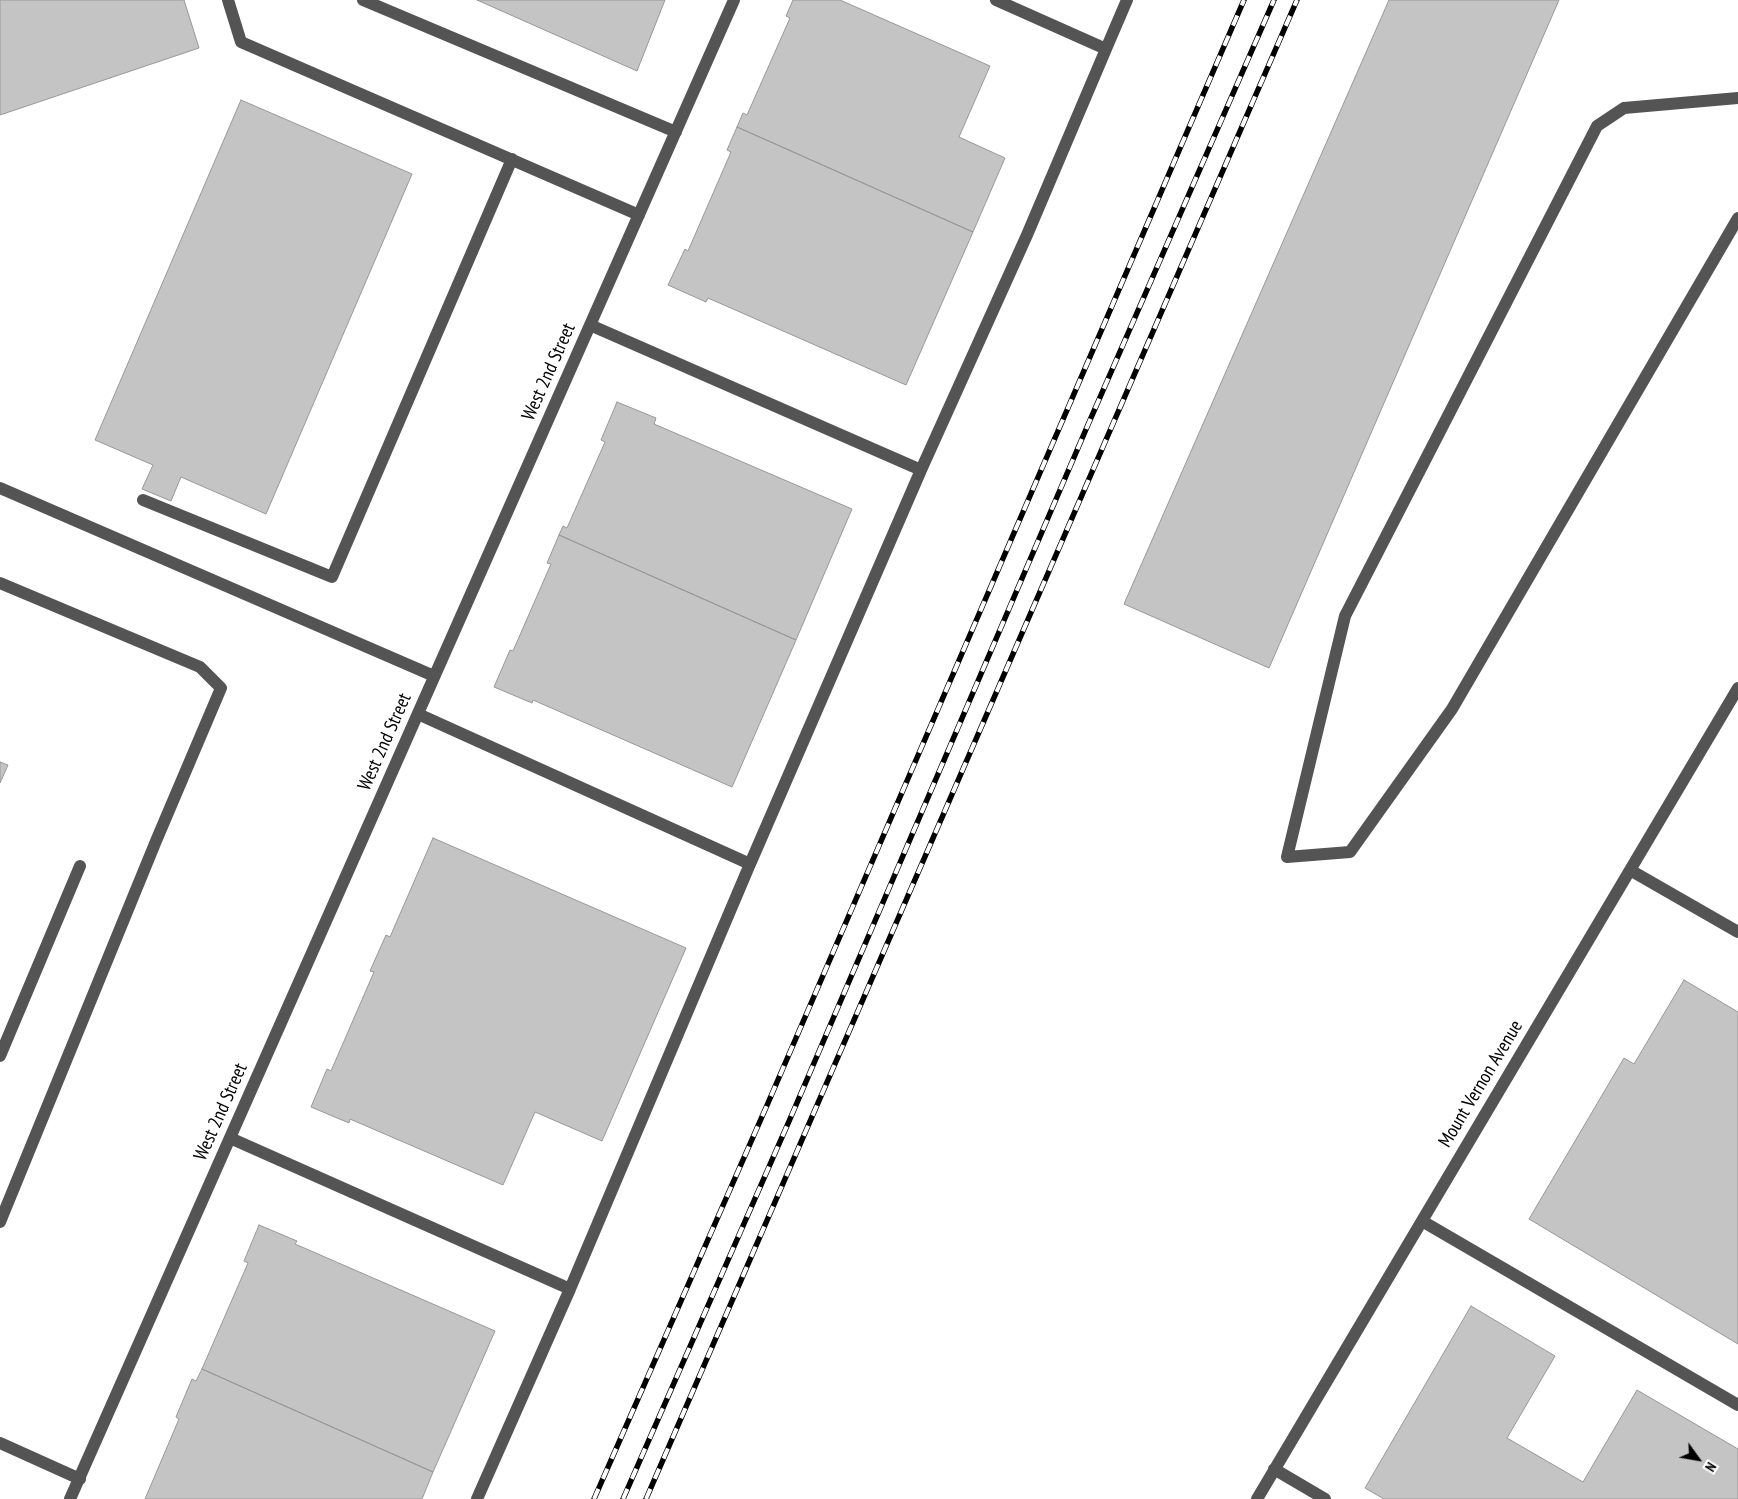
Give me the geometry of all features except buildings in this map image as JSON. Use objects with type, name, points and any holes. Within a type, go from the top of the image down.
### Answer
[{"type":"street","points":[[228,0],[241,42],[639,214]]},
{"type":"street","points":[[363,0],[676,132]]},
{"type":"street","name":"West 2nd Street","points":[[70,1499],[734,0]]},
{"type":"street","points":[[996,0],[1106,49]]},
{"type":"street","points":[[477,1499],[570,1289],[750,864],[921,470],[1027,234],[1127,0]]},
{"type":"street","points":[[1738,98],[1624,108],[1597,126],[1345,616],[1287,857],[1350,852],[1452,708],[1738,218]]},
{"type":"street","points":[[143,500],[332,577],[512,159]]},
{"type":"street","points":[[590,325],[921,470]]},
{"type":"street","points":[[0,488],[434,676]]},
{"type":"street","points":[[0,583],[200,667],[221,688],[156,840],[0,1222]]},
{"type":"street","name":"Mount Vernon Avenue","points":[[1257,1499],[1738,688]]},
{"type":"street","points":[[418,714],[750,864]]},
{"type":"street","points":[[0,1056],[80,866]]},
{"type":"street","points":[[1630,870],[1738,932]]},
{"type":"street","points":[[230,1138],[570,1289]]},
{"type":"street","points":[[1422,1221],[1738,1405]]},
{"type":"street","points":[[0,1444],[80,1479]]},
{"type":"street","points":[[1274,1469],[1325,1499]]},
{"type":"railway","points":[[594,1499],[768,1103],[1244,0]]},
{"type":"railway","points":[[623,1499],[790,1119],[1087,427],[1274,0]]},
{"type":"railway","points":[[646,1499],[1297,0]]}]
